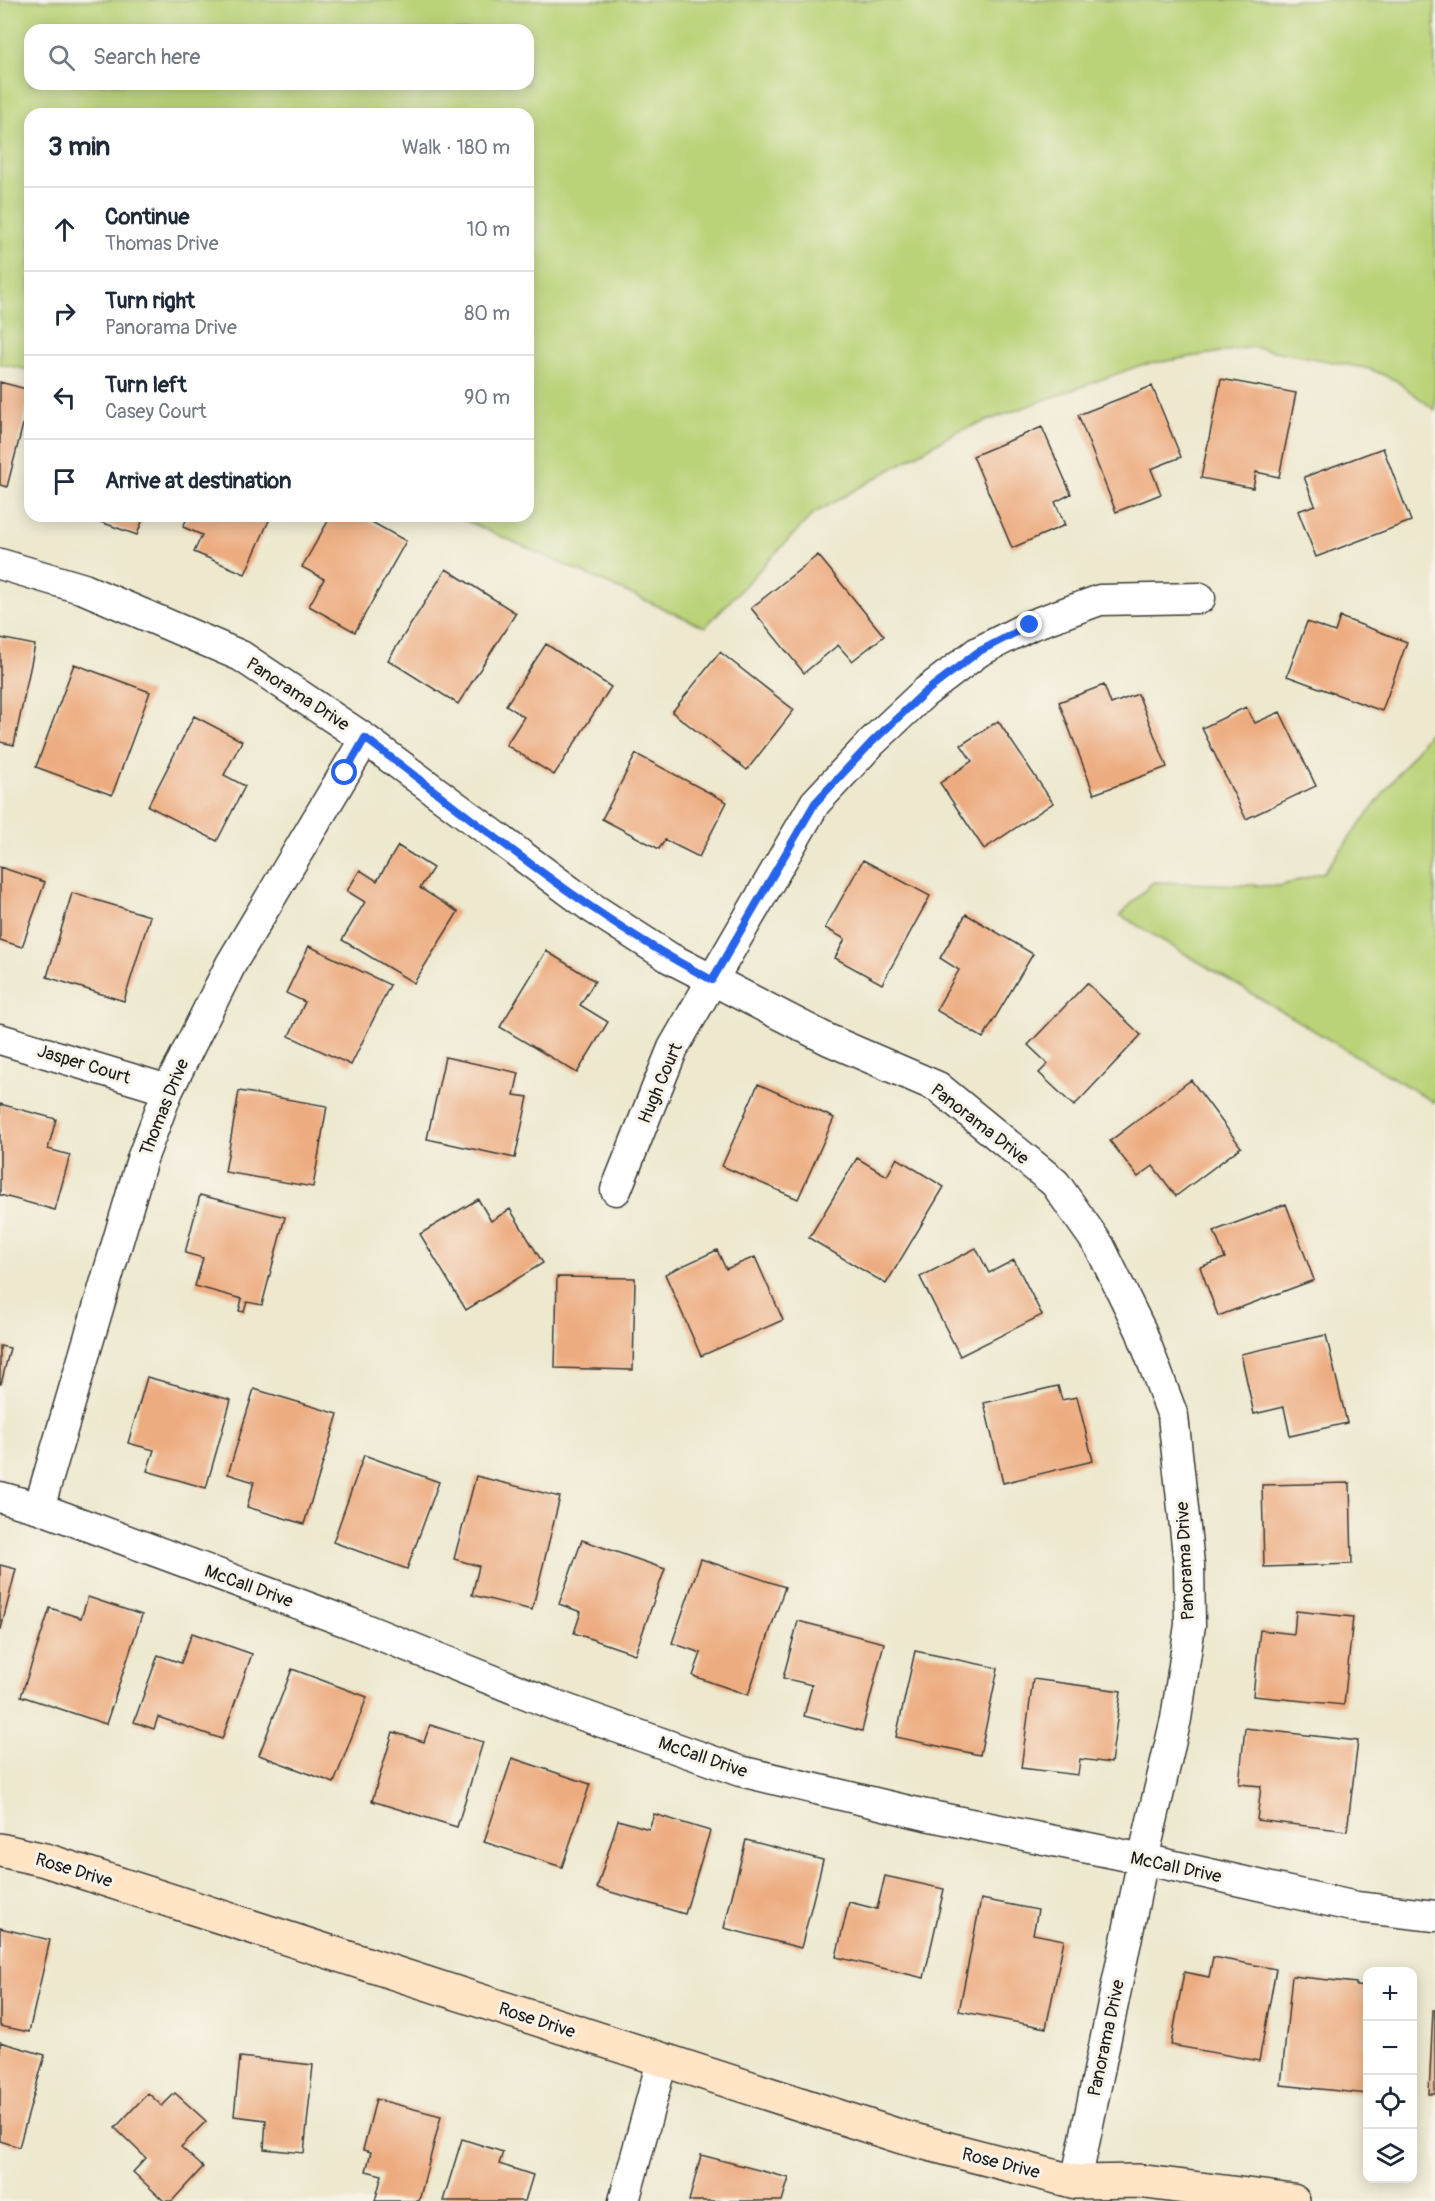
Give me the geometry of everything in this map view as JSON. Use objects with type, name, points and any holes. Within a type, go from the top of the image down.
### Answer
[{"type":"main road","name":"Rose Drive","points":[[0,1850],[45,1860],[662,2061],[1086,2192],[1138,2181],[1293,2201]]},
{"type":"street","name":"Panorama Drive","points":[[0,564],[84,588],[241,656],[365,738],[591,908],[670,958],[829,1040],[938,1088],[1055,1183],[1100,1247],[1141,1331],[1173,1416],[1189,1564],[1190,1625],[1176,1719],[1143,1859],[1086,2192]]},
{"type":"street","name":"Hugh Court","points":[[616,1190],[673,1048],[815,803],[872,742],[924,693],[978,652],[1030,625],[1100,600],[1200,598]]},
{"type":"street","name":"Thomas Drive","points":[[39,1508],[142,1159],[168,1090],[231,964],[365,738]]},
{"type":"street","name":"Jasper Court","points":[[0,1039],[168,1090]]},
{"type":"street","name":"McCall Drive","points":[[0,1497],[39,1508],[350,1623],[557,1706],[740,1771],[926,1815],[1143,1859],[1356,1907],[1435,1916]]},
{"type":"street","points":[[624,2201],[662,2061]]},
{"type":"green space","points":[[0,0],[1435,0],[1435,410],[1395,380],[1370,369],[1252,347],[1141,365],[956,432],[813,514],[705,627],[469,522],[534,522],[534,108],[24,108],[24,369],[0,364]]},
{"type":"green space","points":[[1435,725],[1435,1103],[1120,915],[1153,882],[1280,886],[1324,872]]},
{"type":"building","points":[[1221,379],[1296,393],[1279,477],[1256,472],[1253,488],[1201,478]]},
{"type":"building","points":[[0,382],[24,388],[24,420],[7,487],[0,485]]},
{"type":"building","points":[[1152,386],[1181,457],[1151,469],[1161,494],[1116,512],[1078,415]]},
{"type":"building","points":[[1042,427],[1071,494],[1055,502],[1065,525],[1012,548],[973,456]]},
{"type":"building","points":[[1383,448],[1411,521],[1316,557],[1298,511],[1315,505],[1304,477]]},
{"type":"building","points":[[101,522],[142,522],[137,535]]},
{"type":"building","points":[[185,522],[268,522],[245,574],[194,552],[202,535],[183,527]]},
{"type":"building","points":[[328,522],[372,522],[406,541],[355,632],[309,606],[324,579],[302,567]]},
{"type":"building","points":[[818,555],[884,636],[852,661],[838,645],[804,673],[751,608]]},
{"type":"building","points":[[446,569],[516,613],[458,704],[388,660]]},
{"type":"building","points":[[1340,617],[1407,642],[1382,711],[1287,676],[1307,622],[1335,632]]},
{"type":"building","points":[[0,638],[35,645],[14,745],[0,742]]},
{"type":"building","points":[[546,644],[611,687],[554,775],[506,745],[524,717],[506,705]]},
{"type":"building","points":[[720,652],[794,710],[747,770],[672,712]]},
{"type":"building","points":[[74,664],[150,692],[112,795],[36,767]]},
{"type":"building","points":[[1104,685],[1111,704],[1138,694],[1167,767],[1094,794],[1059,702]]},
{"type":"building","points":[[1246,707],[1255,723],[1280,712],[1316,786],[1246,819],[1202,728]]},
{"type":"building","points":[[194,716],[242,741],[224,775],[245,786],[217,841],[148,806]]},
{"type":"building","points":[[998,721],[1053,803],[984,849],[940,783],[972,761],[961,745]]},
{"type":"building","points":[[636,754],[727,802],[699,857],[665,840],[659,849],[602,819]]},
{"type":"building","points":[[398,846],[433,868],[420,888],[458,912],[414,983],[342,940],[365,902],[347,891],[360,870],[377,881]]},
{"type":"building","points":[[863,860],[930,896],[882,984],[835,958],[845,939],[825,928]]},
{"type":"building","points":[[0,867],[45,882],[22,947],[0,940]]},
{"type":"building","points":[[72,893],[150,916],[124,1001],[47,977]]},
{"type":"building","points":[[966,914],[1033,954],[983,1038],[936,1010],[959,970],[940,958]]},
{"type":"building","points":[[309,946],[390,985],[351,1065],[289,1036],[305,1002],[286,993]]},
{"type":"building","points":[[546,951],[595,981],[580,1005],[608,1022],[577,1073],[500,1027]]},
{"type":"building","points":[[1087,983],[1141,1035],[1074,1106],[1039,1073],[1048,1064],[1028,1045]]},
{"type":"building","points":[[445,1057],[519,1073],[514,1095],[528,1097],[515,1158],[427,1139]]},
{"type":"building","points":[[1191,1080],[1241,1147],[1176,1196],[1153,1166],[1138,1177],[1110,1141]]},
{"type":"building","points":[[758,1084],[834,1118],[798,1199],[722,1166]]},
{"type":"building","points":[[239,1091],[327,1106],[313,1187],[225,1172]]},
{"type":"building","points":[[0,1104],[56,1119],[48,1149],[70,1155],[55,1210],[0,1195]]},
{"type":"building","points":[[857,1158],[887,1176],[897,1158],[944,1187],[886,1284],[809,1238]]},
{"type":"building","points":[[200,1195],[285,1217],[262,1305],[247,1302],[244,1312],[239,1311],[242,1299],[195,1286],[203,1258],[185,1253]]},
{"type":"building","points":[[478,1199],[491,1221],[510,1209],[543,1263],[466,1310],[420,1234]]},
{"type":"building","points":[[1286,1204],[1314,1280],[1218,1316],[1200,1267],[1225,1258],[1214,1231]]},
{"type":"building","points":[[976,1248],[989,1273],[1014,1260],[1042,1315],[960,1356],[920,1277]]},
{"type":"building","points":[[717,1250],[726,1269],[755,1257],[783,1320],[701,1356],[665,1274]]},
{"type":"building","points":[[557,1277],[635,1278],[633,1370],[555,1368]]},
{"type":"building","points":[[1326,1335],[1347,1423],[1290,1436],[1284,1407],[1254,1414],[1241,1354]]},
{"type":"building","points":[[0,1346],[10,1348],[1,1384],[0,1384]]},
{"type":"building","points":[[147,1377],[231,1400],[206,1488],[147,1471],[154,1450],[128,1443]]},
{"type":"building","points":[[1058,1386],[1062,1400],[1077,1397],[1093,1461],[1003,1483],[984,1403]]},
{"type":"building","points":[[254,1389],[338,1414],[304,1524],[247,1507],[254,1482],[228,1474]]},
{"type":"building","points":[[364,1455],[439,1482],[407,1569],[333,1542]]},
{"type":"building","points":[[476,1476],[560,1497],[532,1610],[472,1595],[479,1566],[454,1559]]},
{"type":"building","points":[[1350,1483],[1352,1564],[1264,1567],[1262,1485]]},
{"type":"building","points":[[582,1540],[665,1569],[635,1654],[574,1633],[581,1612],[559,1604]]},
{"type":"building","points":[[701,1559],[785,1587],[748,1695],[693,1676],[701,1653],[672,1643]]},
{"type":"building","points":[[0,1565],[16,1569],[1,1629],[0,1629]]},
{"type":"building","points":[[88,1597],[142,1615],[106,1724],[21,1696],[50,1608],[81,1618]]},
{"type":"building","points":[[1296,1611],[1353,1617],[1344,1705],[1253,1696],[1260,1630],[1294,1634]]},
{"type":"building","points":[[798,1621],[884,1643],[862,1731],[804,1716],[812,1685],[783,1678]]},
{"type":"building","points":[[192,1633],[252,1654],[222,1739],[158,1717],[154,1729],[134,1722],[158,1655],[181,1663]]},
{"type":"building","points":[[915,1651],[998,1668],[980,1755],[896,1737]]},
{"type":"building","points":[[292,1669],[367,1697],[334,1783],[259,1755]]},
{"type":"building","points":[[1033,1679],[1121,1691],[1111,1763],[1080,1759],[1078,1775],[1021,1768]]},
{"type":"building","points":[[430,1725],[483,1742],[457,1827],[372,1801],[393,1732],[424,1742]]},
{"type":"building","points":[[1245,1728],[1358,1741],[1347,1831],[1257,1820],[1261,1786],[1239,1784]]},
{"type":"building","points":[[512,1758],[590,1784],[562,1867],[484,1842]]},
{"type":"building","points":[[654,1814],[710,1831],[685,1914],[597,1888],[618,1820],[649,1829]]},
{"type":"building","points":[[746,1840],[823,1860],[801,1948],[724,1928]]},
{"type":"building","points":[[885,1876],[944,1889],[924,1978],[836,1957],[849,1902],[877,1909]]},
{"type":"building","points":[[981,1899],[1038,1910],[1033,1934],[1064,1940],[1046,2028],[959,2011]]},
{"type":"building","points":[[0,1928],[50,1940],[29,2032],[0,2026]]},
{"type":"building","points":[[1213,1957],[1276,1969],[1259,2061],[1171,2045],[1184,1972],[1209,1977]]},
{"type":"building","points":[[1292,1976],[1356,1983],[1356,1986],[1363,1987],[1363,2093],[1281,2085]]},
{"type":"building","points":[[1433,2010],[1435,2010],[1435,2094],[1429,2094]]},
{"type":"building","points":[[0,2042],[45,2055],[19,2147],[0,2141]]},
{"type":"building","points":[[240,2057],[313,2065],[304,2153],[264,2149],[266,2120],[234,2116]]},
{"type":"building","points":[[148,2093],[162,2106],[175,2093],[206,2121],[181,2147],[203,2167],[172,2201],[164,2201],[133,2172],[146,2158],[115,2128]]},
{"type":"building","points":[[376,2099],[441,2116],[419,2201],[375,2201],[382,2175],[366,2171],[371,2152],[363,2150]]},
{"type":"building","points":[[462,2139],[503,2152],[499,2164],[533,2175],[525,2201],[443,2201]]},
{"type":"building","points":[[701,2155],[789,2178],[782,2201],[689,2201]]},
{"type":"route","points":[[345,773],[365,738],[591,908],[670,958],[712,980],[815,803],[872,742],[924,693],[978,652],[1030,625]]}]
